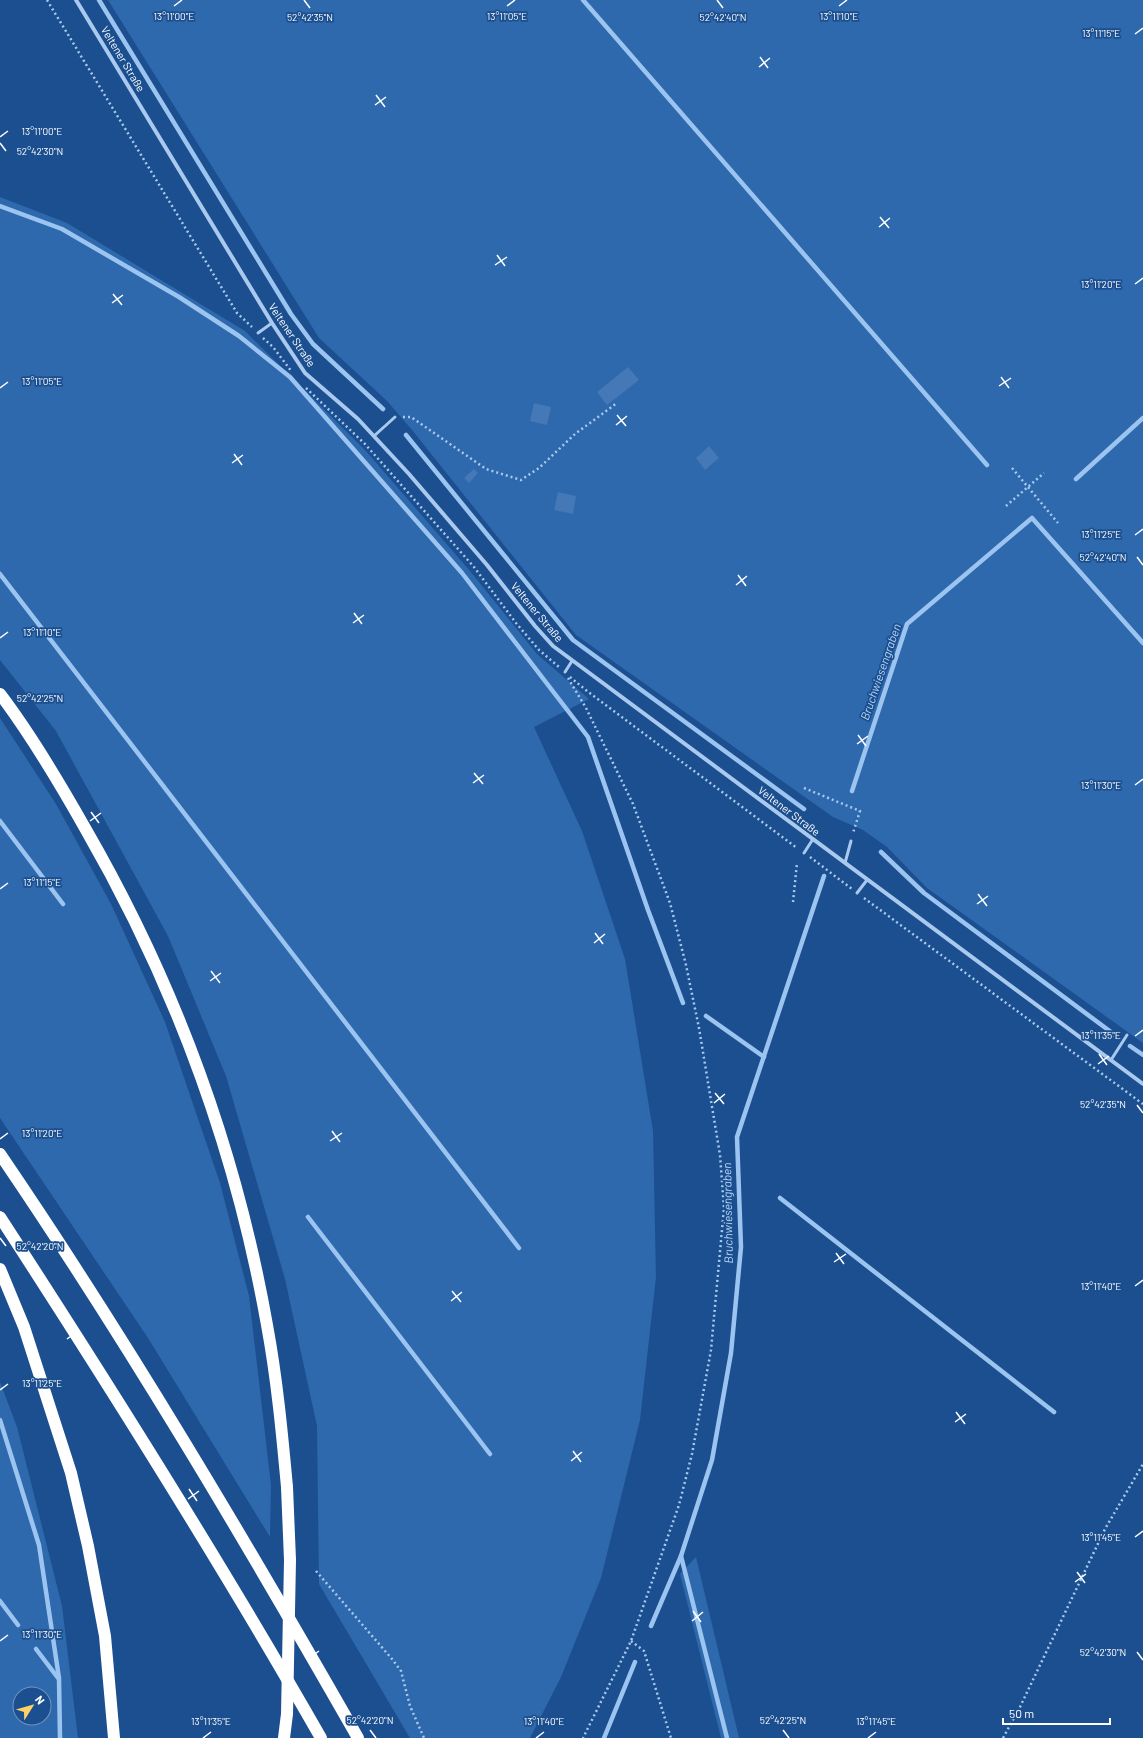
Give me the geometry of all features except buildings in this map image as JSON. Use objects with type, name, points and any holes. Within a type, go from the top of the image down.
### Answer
[{"type":"highway","points":[[0,694],[62,788],[110,870],[146,944],[180,1019],[218,1128],[236,1186],[253,1256],[267,1325],[274,1371],[287,1487],[290,1568],[287,1714],[284,1738]]},
{"type":"highway","points":[[0,1154],[112,1327],[205,1478],[358,1738]]},
{"type":"highway","points":[[0,1217],[86,1348],[176,1494],[321,1738]]},
{"type":"highway","points":[[0,1269],[24,1327],[71,1473],[88,1546],[105,1636],[114,1738]]},
{"type":"street","name":"Veltener Straße","points":[[76,0],[272,323],[305,372],[358,419],[409,474],[487,565],[535,626],[553,646],[1143,1084]]},
{"type":"lane","points":[[258,333],[272,323]]},
{"type":"lane","points":[[374,436],[395,417]]},
{"type":"lane","points":[[565,672],[572,661]]},
{"type":"lane","points":[[804,853],[813,839]]},
{"type":"lane","points":[[845,863],[851,842]]},
{"type":"lane","points":[[857,893],[867,880]]},
{"type":"lane","points":[[1111,1060],[1127,1035]]},
{"type":"path","points":[[46,0],[237,313],[273,347],[293,374]]},
{"type":"path","points":[[303,385],[365,444],[474,567],[516,623],[539,650],[594,696],[857,893],[1143,1104]]},
{"type":"path","points":[[395,417],[411,417],[486,469],[522,480],[539,468],[575,434],[617,403]]},
{"type":"path","points":[[1012,468],[1058,523]]},
{"type":"path","points":[[1006,506],[1044,473]]},
{"type":"path","points":[[565,672],[586,708],[633,804],[670,903],[686,965],[699,1028],[720,1155],[724,1208],[711,1350],[692,1454],[679,1506],[631,1641],[583,1738]]},
{"type":"path","points":[[804,788],[860,812],[851,842]]},
{"type":"path","points":[[793,902],[797,862]]},
{"type":"path","points":[[1003,1738],[1020,1707],[1105,1529],[1143,1464]]},
{"type":"path","points":[[316,1571],[392,1658],[401,1671],[410,1706],[424,1738]]},
{"type":"path","points":[[631,1641],[644,1651],[671,1738]]},
{"type":"shaded area","points":[[108,0],[1143,0],[1143,1043],[927,888],[887,847],[863,830],[833,817],[576,635],[412,430],[387,401],[319,338]]},
{"type":"shaded area","points":[[0,197],[67,223],[245,331],[365,450],[470,571],[537,654],[589,699],[534,727],[582,831],[625,959],[653,1131],[656,1277],[640,1420],[601,1578],[561,1677],[530,1738],[410,1738],[319,1584],[317,1426],[285,1279],[226,1076],[168,936],[56,731],[0,660]]},
{"type":"shaded area","points":[[0,718],[56,804],[111,904],[165,1022],[220,1183],[249,1296],[271,1485],[270,1537],[148,1338],[0,1118]]},
{"type":"shaded area","points":[[0,1382],[17,1427],[62,1606],[78,1738],[0,1738]]},
{"type":"shaded area","points":[[696,1557],[739,1738],[721,1738],[680,1574]]},
{"type":"waterway","points":[[99,0],[291,314],[313,344],[383,409]]},
{"type":"waterway","points":[[583,0],[987,465]]},
{"type":"waterway","points":[[0,206],[62,229],[179,297],[239,336],[290,377],[462,573],[588,737],[648,910],[683,1003]]},
{"type":"waterway","name":"Bruchwiesengraben","points":[[1076,479],[1143,418]]},
{"type":"waterway","points":[[406,435],[573,640],[804,809]]},
{"type":"waterway","name":"Bruchwiesengraben","points":[[852,791],[907,624],[1032,518],[1143,643]]},
{"type":"waterway","points":[[0,574],[519,1248]]},
{"type":"waterway","points":[[0,821],[63,904]]},
{"type":"waterway","points":[[881,852],[924,893],[1115,1035]]},
{"type":"waterway","name":"Bruchwiesengraben","points":[[651,1626],[681,1556],[712,1460],[731,1353],[741,1247],[737,1137],[824,876]]},
{"type":"waterway","points":[[706,1016],[764,1057]]},
{"type":"waterway","points":[[1130,1046],[1143,1055]]},
{"type":"waterway","points":[[780,1198],[1054,1412]]},
{"type":"waterway","points":[[308,1217],[490,1454]]},
{"type":"waterway","points":[[0,1420],[39,1545],[59,1678],[60,1738]]},
{"type":"waterway","name":"Bruchwiesengraben","points":[[681,1556],[727,1738]]},
{"type":"waterway","points":[[0,1601],[18,1625]]},
{"type":"waterway","points":[[36,1649],[58,1678]]},
{"type":"waterway","points":[[604,1738],[635,1662]]}]
